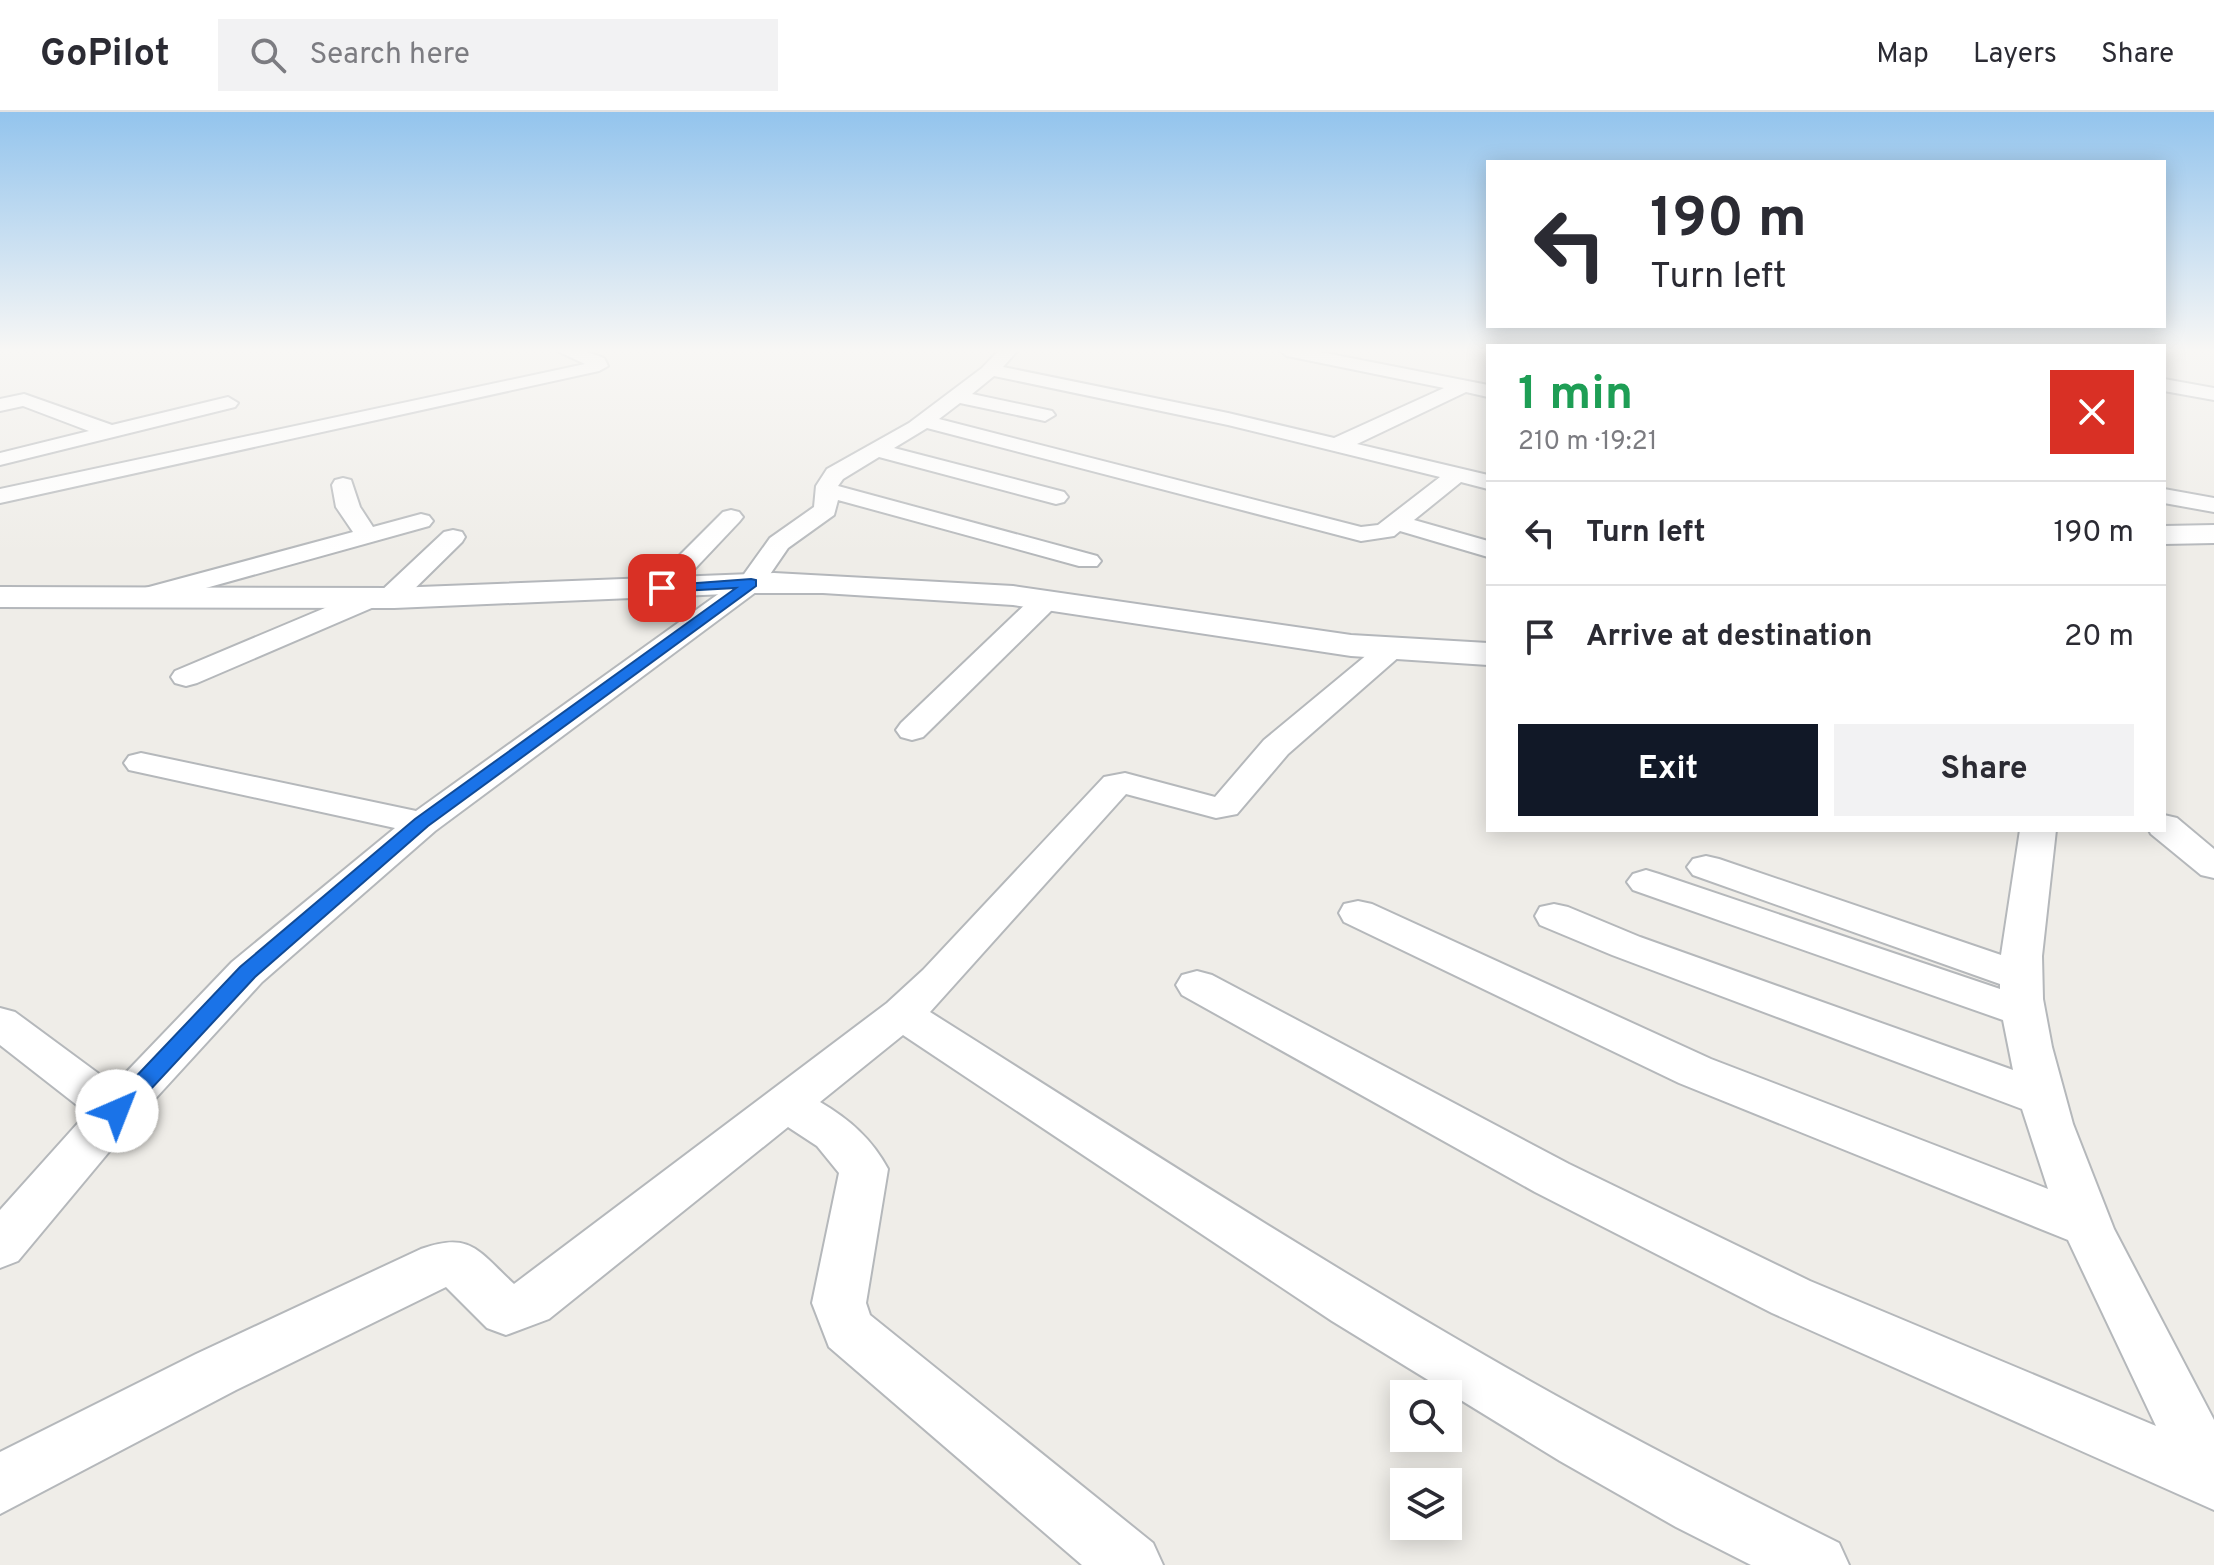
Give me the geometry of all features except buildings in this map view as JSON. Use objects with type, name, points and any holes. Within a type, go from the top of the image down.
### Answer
[{"type":"street","points":[[72,418],[111,432]]},
{"type":"street","points":[[0,459],[168,418]]},
{"type":"street","points":[[0,496],[360,418]]},
{"type":"street","points":[[0,1246],[117,1111],[247,972],[422,823],[751,583],[779,543],[826,510],[827,490],[835,474],[927,418]]},
{"type":"street","points":[[1220,418],[1486,481]]},
{"type":"street","points":[[1337,445],[1396,418]]},
{"type":"street","points":[[923,421],[1361,534],[1385,531],[1458,474]]},
{"type":"street","points":[[875,450],[1056,497]]},
{"type":"street","points":[[343,485],[348,507],[367,535]]},
{"type":"street","points":[[827,490],[1088,561]]},
{"type":"street","points":[[2166,496],[2214,505]]},
{"type":"street","points":[[662,588],[731,517]]},
{"type":"street","points":[[143,597],[421,521]]},
{"type":"street","points":[[1397,523],[1486,548]]},
{"type":"street","points":[[2166,535],[2214,534]]},
{"type":"street","points":[[186,677],[381,598],[453,537]]},
{"type":"street","points":[[0,597],[381,598],[567,594],[751,583],[1001,594],[1229,630],[1390,650],[1486,654]]},
{"type":"street","points":[[912,730],[1045,601]]},
{"type":"street","points":[[0,1484],[216,1372],[439,1265],[455,1262],[506,1311],[530,1302],[902,1014],[938,980],[1116,784],[1125,783],[1216,808],[1225,807],[1276,747],[1390,650]]},
{"type":"street","points":[[141,763],[422,823]]},
{"type":"street","points":[[2166,828],[2214,867]]},
{"type":"street","points":[[2038,832],[2022,994],[2041,1098],[2059,1158],[2087,1226],[2214,1480]]},
{"type":"street","points":[[1706,867],[2022,994]]},
{"type":"street","points":[[1646,882],[2022,994]]},
{"type":"street","points":[[1358,913],[1695,1071],[2087,1226]]},
{"type":"street","points":[[1554,916],[1626,946],[2041,1098]]},
{"type":"street","points":[[1197,985],[1552,1178],[1791,1297],[2214,1480]]},
{"type":"street","points":[[902,1014],[1283,1260],[1526,1411],[1719,1518],[1817,1565]]},
{"type":"street","points":[[0,1023],[117,1111]]},
{"type":"street","points":[[786,1103],[834,1133],[864,1169],[839,1303],[848,1330],[1131,1565]]},
{"type":"route","points":[[117,1111],[247,972],[422,823],[751,583],[662,588]]}]
